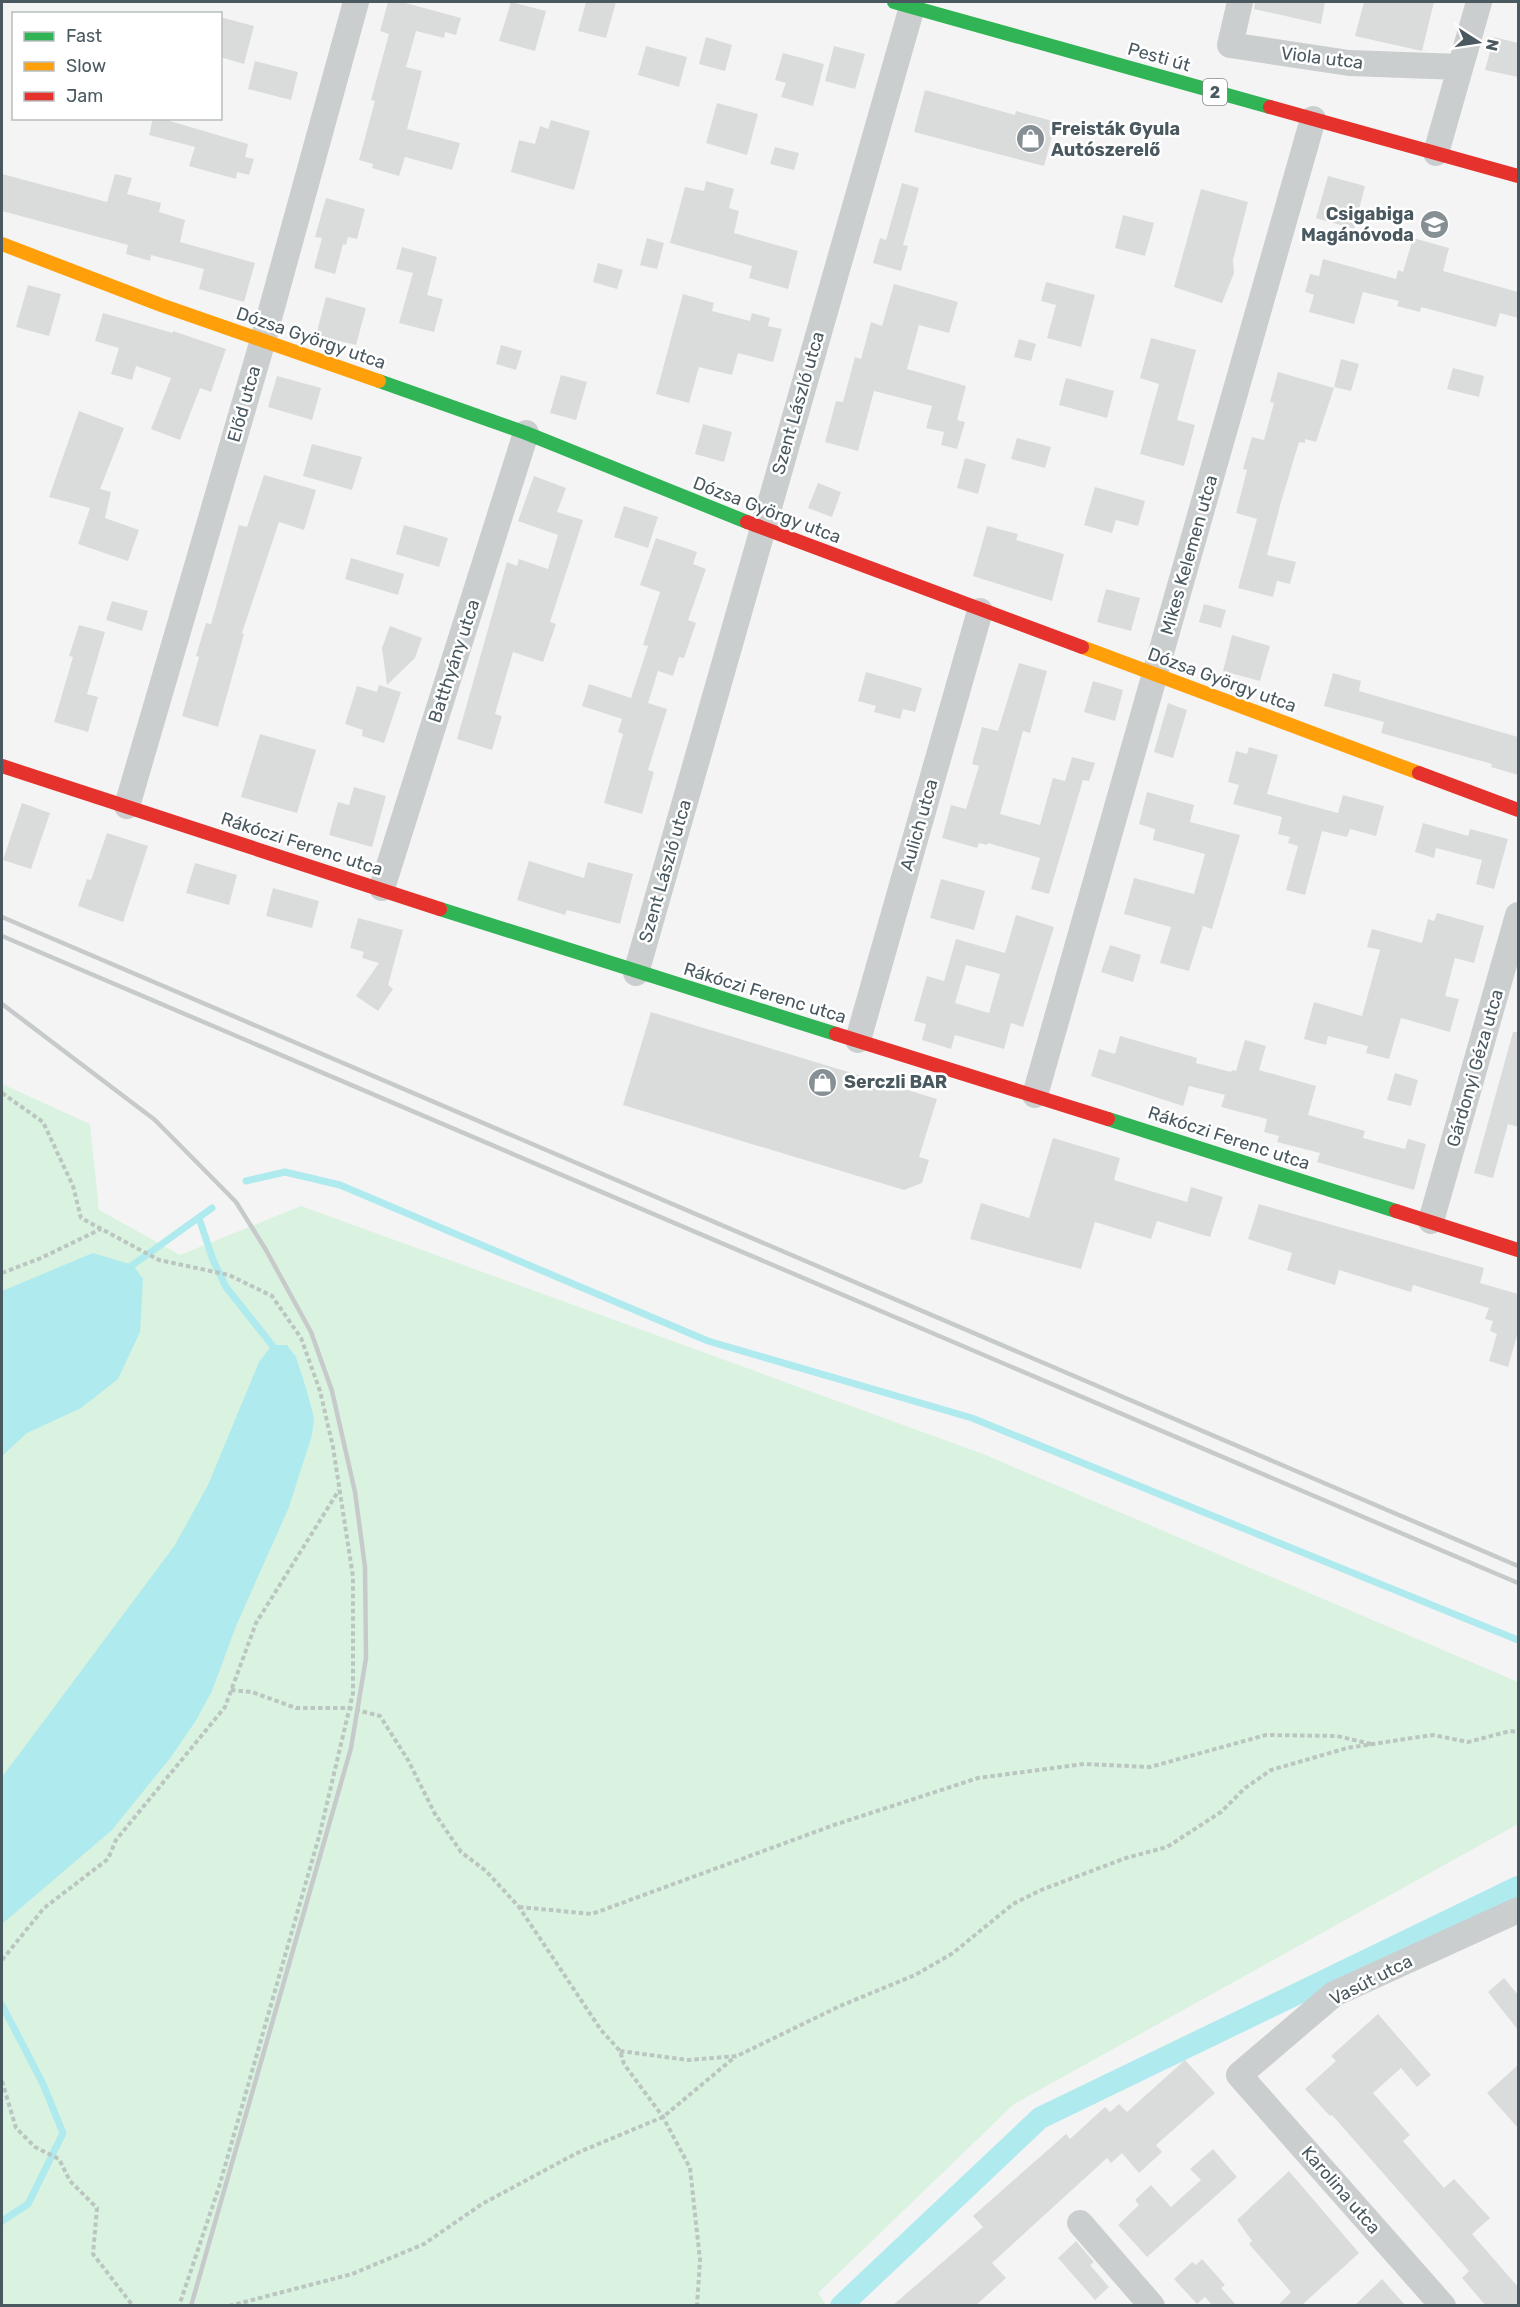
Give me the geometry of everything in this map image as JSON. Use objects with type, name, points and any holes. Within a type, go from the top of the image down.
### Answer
[{"type":"street","name":"Előd utca","points":[[127,806],[263,340],[356,2]]},
{"type":"street","name":"Viola utca","points":[[1240,2],[1230,45],[1349,63],[1460,67]]},
{"type":"street","points":[[1436,153],[1479,2]]},
{"type":"street","name":"Pesti út","points":[[903,4],[1518,176]]},
{"type":"street","name":"Szent László utca","points":[[636,973],[762,528],[903,4]]},
{"type":"street","name":"Mikes Kelemen utca","points":[[1035,1095],[1312,119]]},
{"type":"street","name":"Dózsa György utca","points":[[2,244],[161,305],[526,433],[762,528],[980,611],[1156,674],[1518,810]]},
{"type":"street","name":"Batthyány utca","points":[[382,888],[526,433]]},
{"type":"street","name":"Aulich utca","points":[[858,1040],[980,611]]},
{"type":"street","name":"Rákóczi Ferenc utca","points":[[2,766],[382,888],[636,973],[1035,1095],[1518,1250]]},
{"type":"street","name":"Gárdonyi Géza utca","points":[[1431,1221],[1518,915]]},
{"type":"street","name":"Vasút utca","points":[[1239,2075],[1334,1995],[1518,1910]]},
{"type":"street","name":"Karolina utca","points":[[1239,2075],[1443,2306]]},
{"type":"street","points":[[1080,2223],[1152,2306]]},
{"type":"path","points":[[2,1093],[43,1122],[73,1186],[81,1218],[159,1260],[229,1275],[272,1296],[301,1338],[320,1391],[340,1490],[352,1577],[353,1693],[320,1833],[222,2176],[179,2306]]},
{"type":"path","points":[[2,1273],[41,1258],[101,1229]]},
{"type":"path","points":[[2,1960],[44,1908],[108,1859],[116,1840],[225,1707],[256,1623],[340,1490]]},
{"type":"path","points":[[231,1689],[252,1692],[296,1708],[349,1708],[381,1716],[408,1760],[435,1814],[461,1852],[486,1871],[519,1907],[601,2030],[620,2051],[624,2064],[663,2116],[690,2168],[700,2260],[697,2306]]},
{"type":"path","points":[[229,2306],[352,2274],[424,2244],[482,2204],[577,2153],[663,2116],[737,2056],[840,2006],[915,1975],[953,1953],[1013,1904],[1041,1890],[1126,1858],[1167,1847],[1221,1812],[1245,1788],[1271,1770],[1347,1748],[1433,1735],[1468,1742],[1510,1731],[1518,1732]]},
{"type":"path","points":[[519,1907],[592,1914],[834,1825],[978,1778],[1084,1764],[1150,1767],[1266,1735],[1337,1736],[1376,1745]]},
{"type":"path","points":[[620,2051],[688,2060],[737,2056]]},
{"type":"path","points":[[2,2081],[16,2128],[35,2147],[59,2159],[70,2181],[97,2208],[93,2254],[133,2306]]},
{"type":"path","points":[[179,2306],[191,2303],[207,2306]]},
{"type":"green space","points":[[2,1084],[90,1124],[99,1210],[180,1255],[301,1206],[983,1454],[1518,1682],[1518,1824],[1014,2104],[818,2293],[826,2305],[2,2306]]},
{"type":"water","points":[[93,1253],[133,1265],[143,1279],[140,1332],[118,1379],[81,1408],[27,1433],[2,1456],[2,1291]]},
{"type":"water","points":[[272,1345],[287,1345],[296,1357],[314,1418],[312,1435],[289,1507],[236,1626],[212,1691],[195,1722],[171,1757],[112,1830],[2,1924],[2,1777],[175,1545],[208,1485],[259,1362]]},
{"type":"building","points":[[388,2],[402,2],[461,18],[456,35],[445,32],[444,38],[416,31],[406,67],[422,71],[407,129],[460,143],[452,170],[405,157],[399,176],[372,168],[373,164],[359,160],[375,101],[371,100],[389,34],[380,31]]},
{"type":"building","points":[[511,2],[546,11],[535,51],[499,41]]},
{"type":"building","points":[[586,2],[616,2],[606,38],[578,31]]},
{"type":"building","points":[[1255,2],[1325,2],[1321,24],[1254,9]]},
{"type":"building","points":[[1364,2],[1434,2],[1422,51],[1355,36]]},
{"type":"building","points":[[222,18],[254,26],[244,64],[222,58]]},
{"type":"building","points":[[706,37],[732,45],[725,71],[699,64]]},
{"type":"building","points":[[1494,37],[1518,43],[1518,77],[1485,70]]},
{"type":"building","points":[[646,46],[687,57],[679,87],[638,75]]},
{"type":"building","points":[[834,46],[865,54],[855,89],[825,81]]},
{"type":"building","points":[[783,53],[824,64],[813,106],[781,97],[786,83],[775,80]]},
{"type":"building","points":[[255,61],[298,72],[291,100],[248,89]]},
{"type":"building","points":[[925,90],[1015,115],[1016,111],[1056,122],[1044,166],[914,132]]},
{"type":"building","points":[[717,103],[758,114],[747,155],[706,143]]},
{"type":"building","points":[[153,120],[170,120],[248,144],[245,157],[254,159],[249,175],[237,172],[236,179],[189,166],[195,147],[149,135]]},
{"type":"building","points":[[551,120],[590,131],[574,190],[511,172],[519,140],[535,144],[540,126],[548,129]]},
{"type":"building","points":[[775,147],[799,153],[794,170],[770,164]]},
{"type":"building","points":[[2,174],[107,202],[115,174],[132,178],[127,194],[161,203],[159,212],[185,220],[180,242],[255,263],[244,302],[199,289],[204,269],[151,255],[150,261],[126,254],[128,245],[2,211]]},
{"type":"building","points":[[1328,176],[1365,186],[1354,229],[1316,218]]},
{"type":"building","points":[[706,181],[734,189],[729,208],[739,211],[734,233],[798,251],[788,289],[749,278],[752,266],[670,243],[685,187],[704,191]]},
{"type":"building","points":[[902,183],[919,188],[903,245],[908,246],[901,271],[873,263],[880,238],[886,240]]},
{"type":"building","points":[[1201,189],[1248,202],[1233,260],[1234,273],[1222,303],[1174,287]]},
{"type":"building","points":[[326,198],[365,209],[357,239],[348,237],[346,245],[343,244],[335,274],[314,268],[322,238],[315,237]]},
{"type":"building","points":[[1123,215],[1154,223],[1145,256],[1115,248]]},
{"type":"building","points":[[647,238],[664,243],[657,269],[640,265]]},
{"type":"building","points":[[1413,238],[1449,248],[1443,271],[1518,292],[1518,318],[1500,313],[1496,327],[1421,307],[1420,312],[1397,306],[1399,301],[1363,292],[1354,324],[1309,312],[1314,295],[1305,292],[1310,274],[1319,276],[1323,259],[1396,279],[1398,270],[1403,272]]},
{"type":"building","points":[[402,247],[437,257],[427,295],[443,299],[434,332],[399,323],[413,273],[396,269]]},
{"type":"building","points":[[598,263],[623,270],[617,289],[593,282]]},
{"type":"building","points":[[1046,282],[1095,295],[1081,347],[1047,338],[1056,305],[1041,301]]},
{"type":"building","points":[[894,284],[958,302],[949,333],[919,325],[907,369],[966,386],[957,420],[965,422],[957,449],[941,445],[944,432],[926,428],[932,406],[874,391],[858,451],[825,442],[836,401],[843,402],[855,357],[861,359],[871,322],[882,326]]},
{"type":"building","points":[[28,285],[61,294],[49,336],[16,327]]},
{"type":"building","points":[[683,294],[714,303],[712,311],[750,321],[752,313],[770,318],[768,326],[782,329],[773,362],[738,353],[732,375],[699,367],[689,403],[656,394]]},
{"type":"building","points":[[326,297],[366,308],[356,345],[316,335]]},
{"type":"building","points":[[103,313],[173,333],[173,331],[226,349],[211,392],[200,388],[180,440],[151,429],[171,378],[136,366],[132,380],[111,374],[119,348],[95,341]]},
{"type":"building","points":[[1151,338],[1196,350],[1177,420],[1195,425],[1184,466],[1140,454],[1159,384],[1140,378]]},
{"type":"building","points":[[1019,339],[1036,344],[1031,361],[1014,357]]},
{"type":"building","points":[[501,345],[522,351],[516,370],[496,364]]},
{"type":"building","points":[[1341,359],[1359,364],[1351,391],[1334,387]]},
{"type":"building","points":[[1453,368],[1484,376],[1479,397],[1447,389]]},
{"type":"building","points":[[1278,372],[1334,388],[1316,442],[1305,439],[1305,443],[1299,442],[1281,502],[1267,555],[1296,562],[1290,584],[1277,581],[1273,597],[1238,588],[1257,519],[1236,513],[1247,470],[1243,469],[1252,437],[1264,440],[1274,403],[1270,402]]},
{"type":"building","points":[[561,375],[587,382],[576,420],[550,413]]},
{"type":"building","points":[[277,376],[321,388],[312,420],[268,407]]},
{"type":"building","points":[[1066,378],[1114,391],[1107,418],[1059,405]]},
{"type":"building","points":[[79,411],[124,428],[100,489],[111,492],[105,518],[139,530],[128,561],[78,544],[90,508],[49,497]]},
{"type":"building","points":[[703,424],[732,432],[724,462],[695,454]]},
{"type":"building","points":[[1017,438],[1051,447],[1045,468],[1011,459]]},
{"type":"building","points":[[312,444],[362,457],[352,490],[303,476]]},
{"type":"building","points":[[965,458],[986,464],[978,494],[957,488]]},
{"type":"building","points":[[264,475],[316,490],[304,530],[279,522],[242,633],[244,634],[218,727],[182,716],[199,657],[196,656],[206,623],[211,624],[239,525],[247,527]]},
{"type":"building","points":[[534,476],[566,488],[557,512],[583,520],[550,622],[556,624],[543,662],[513,652],[495,714],[502,716],[492,750],[457,739],[507,562],[517,566],[519,559],[548,569],[558,535],[518,521]]},
{"type":"building","points":[[818,483],[841,492],[832,517],[808,508]]},
{"type":"building","points":[[1095,487],[1145,501],[1138,526],[1116,520],[1112,533],[1084,525]]},
{"type":"building","points":[[624,506],[658,517],[648,548],[614,537]]},
{"type":"building","points":[[404,525],[448,538],[439,567],[396,554]]},
{"type":"building","points":[[987,526],[1018,534],[1016,540],[1064,554],[1052,601],[973,576]]},
{"type":"building","points":[[656,538],[697,552],[693,564],[706,569],[688,620],[696,623],[684,658],[679,657],[673,676],[658,671],[648,703],[667,709],[648,770],[654,772],[642,814],[604,803],[623,734],[618,732],[622,719],[582,706],[589,684],[631,698],[648,646],[643,645],[660,592],[640,585]]},
{"type":"building","points":[[351,558],[404,574],[398,595],[345,579]]},
{"type":"building","points":[[1106,589],[1140,598],[1131,631],[1097,622]]},
{"type":"building","points":[[112,601],[148,611],[142,631],[106,620]]},
{"type":"building","points":[[1204,604],[1226,610],[1221,628],[1199,622]]},
{"type":"building","points":[[79,625],[105,632],[87,694],[98,697],[88,732],[54,722],[73,657],[69,656]]},
{"type":"building","points":[[390,626],[422,638],[415,658],[387,685],[382,648]]},
{"type":"building","points":[[1232,635],[1270,646],[1260,681],[1223,671]]},
{"type":"building","points":[[1019,663],[1047,671],[1030,733],[1023,731],[1000,814],[1040,825],[1053,778],[1065,781],[1072,757],[1095,763],[1089,781],[1083,780],[1049,894],[1031,889],[1040,858],[988,843],[987,845],[979,843],[977,848],[942,838],[951,805],[966,809],[979,766],[972,764],[982,727],[998,731]]},
{"type":"building","points":[[866,672],[922,688],[915,712],[903,709],[900,719],[874,712],[876,706],[858,701]]},
{"type":"building","points":[[1333,673],[1361,681],[1359,691],[1518,737],[1518,775],[1491,767],[1492,764],[1381,733],[1384,722],[1324,706]]},
{"type":"building","points":[[1093,681],[1123,690],[1115,721],[1084,712]]},
{"type":"building","points":[[379,685],[401,692],[384,743],[362,736],[363,730],[345,724],[357,686],[377,692]]},
{"type":"building","points":[[1168,703],[1187,710],[1173,758],[1154,752]]},
{"type":"building","points":[[260,734],[316,750],[297,813],[241,797]]},
{"type":"building","points":[[1249,747],[1278,755],[1267,794],[1338,813],[1343,795],[1384,806],[1376,836],[1350,829],[1347,837],[1322,831],[1305,895],[1286,890],[1298,846],[1288,843],[1290,837],[1278,834],[1282,817],[1233,804],[1239,785],[1228,782],[1236,751],[1247,754]]},
{"type":"building","points":[[354,787],[386,796],[372,847],[329,835],[338,802],[349,805]]},
{"type":"building","points":[[1147,792],[1194,805],[1190,822],[1240,835],[1212,929],[1203,926],[1189,971],[1160,963],[1171,927],[1124,914],[1134,878],[1194,894],[1205,854],[1153,840],[1155,829],[1139,824]]},
{"type":"building","points":[[22,803],[50,813],[31,869],[3,860]]},
{"type":"building","points":[[1423,823],[1468,836],[1470,829],[1508,839],[1494,889],[1476,884],[1482,860],[1436,848],[1434,858],[1415,852]]},
{"type":"building","points":[[107,833],[148,846],[123,922],[78,906],[87,879],[91,880]]},
{"type":"building","points":[[529,861],[584,878],[588,862],[633,874],[620,924],[567,910],[565,915],[517,900]]},
{"type":"building","points":[[195,863],[237,875],[229,905],[186,893]]},
{"type":"building","points":[[941,879],[985,891],[974,930],[930,918]]},
{"type":"building","points":[[273,888],[319,901],[312,928],[266,916]]},
{"type":"building","points":[[1437,913],[1484,926],[1474,963],[1455,958],[1445,996],[1459,999],[1450,1032],[1401,1018],[1389,1059],[1366,1053],[1368,1046],[1328,1036],[1326,1045],[1304,1039],[1314,1002],[1362,1016],[1380,950],[1367,947],[1372,929],[1422,943],[1428,919],[1434,921]]},
{"type":"building","points":[[1016,915],[1054,927],[1023,1027],[1011,1023],[1004,1049],[955,1035],[951,1049],[922,1040],[926,1024],[914,1021],[927,976],[944,981],[956,939],[1005,953]],"holes":[[[966,965],[1000,974],[989,1013],[955,1003]]]},
{"type":"building","points":[[358,918],[403,930],[388,985],[393,989],[378,1011],[356,996],[379,963],[362,958],[364,952],[350,948]]},
{"type":"building","points":[[1110,945],[1141,955],[1133,982],[1101,972]]},
{"type":"building","points":[[651,1012],[937,1099],[919,1157],[929,1160],[922,1183],[904,1190],[623,1105]]},
{"type":"building","points":[[1513,1032],[1518,1032],[1518,1127],[1508,1124],[1493,1178],[1474,1173]]},
{"type":"building","points":[[1120,1036],[1197,1058],[1196,1063],[1231,1072],[1236,1071],[1245,1040],[1266,1046],[1259,1070],[1316,1086],[1308,1115],[1365,1131],[1363,1138],[1405,1149],[1408,1139],[1426,1144],[1414,1190],[1317,1162],[1320,1153],[1277,1142],[1279,1136],[1264,1132],[1267,1119],[1221,1107],[1225,1095],[1189,1086],[1183,1106],[1091,1076],[1099,1049],[1115,1054]]},
{"type":"building","points":[[1395,1073],[1418,1080],[1411,1106],[1387,1100]]},
{"type":"building","points":[[1053,1138],[1120,1158],[1114,1180],[1187,1202],[1191,1187],[1223,1197],[1210,1237],[1157,1221],[1151,1239],[1095,1222],[1081,1269],[970,1239],[981,1203],[1029,1218]]},
{"type":"building","points":[[1259,1204],[1484,1268],[1480,1283],[1518,1294],[1518,1332],[1508,1367],[1489,1361],[1497,1334],[1490,1331],[1493,1321],[1485,1319],[1489,1308],[1413,1285],[1411,1292],[1339,1270],[1335,1285],[1287,1270],[1292,1253],[1248,1239]]},
{"type":"building","points":[[1504,1978],[1518,1995],[1518,2030],[1488,1992]]},
{"type":"building","points":[[1378,2014],[1431,2075],[1417,2087],[1401,2068],[1373,2093],[1410,2135],[1403,2141],[1444,2188],[1454,2179],[1490,2218],[1472,2234],[1518,2287],[1518,2306],[1486,2306],[1462,2278],[1469,2271],[1332,2115],[1330,2116],[1305,2089],[1336,2061],[1331,2056]]},
{"type":"building","points":[[1185,2060],[1215,2093],[1156,2145],[1162,2152],[1139,2173],[1122,2153],[1111,2163],[1107,2158],[992,2263],[1006,2278],[975,2306],[892,2306],[983,2227],[973,2216],[1066,2134],[1070,2139],[1105,2107],[1110,2112],[1119,2104],[1127,2112]]},
{"type":"building","points":[[1518,2065],[1518,2128],[1487,2093]]},
{"type":"building","points":[[1213,2149],[1237,2177],[1147,2257],[1118,2225],[1139,2205],[1135,2200],[1151,2185],[1171,2207],[1201,2180],[1190,2169]]},
{"type":"building","points":[[1289,2171],[1359,2253],[1301,2306],[1277,2306],[1291,2292],[1249,2244],[1252,2241],[1237,2220]]},
{"type":"building","points":[[1076,2241],[1094,2262],[1090,2265],[1109,2287],[1095,2300],[1058,2258]]},
{"type":"building","points":[[1202,2259],[1225,2285],[1221,2288],[1237,2306],[1213,2306],[1205,2297],[1197,2304],[1174,2279],[1192,2262],[1196,2265]]},
{"type":"building","points":[[1382,2279],[1406,2306],[1354,2306]]},
{"type":"waterway","points":[[246,1181],[285,1172],[340,1185],[708,1341],[972,1418],[1518,1640]]},
{"type":"waterway","points":[[127,1269],[212,1208]]},
{"type":"waterway","points":[[199,1218],[213,1260],[226,1287],[272,1345]]},
{"type":"waterway","points":[[841,2306],[1040,2118],[1518,1887]]},
{"type":"waterway","points":[[2,2005],[43,2084],[63,2133],[28,2204],[2,2221]]},
{"type":"railway","points":[[2,917],[1518,1566]]},
{"type":"railway","points":[[2,936],[1518,1583]]},
{"type":"railway","points":[[2,1004],[155,1120],[236,1202],[266,1250],[311,1332],[332,1391],[355,1492],[365,1567],[366,1658],[351,1748],[191,2306]]},
{"type":"traffic: fast","points":[[894,2],[1270,107]]},
{"type":"traffic: fast","points":[[379,381],[526,433],[747,522]]},
{"type":"traffic: fast","points":[[440,909],[836,1034]]},
{"type":"traffic: fast","points":[[1108,1119],[1396,1211]]},
{"type":"traffic: slow","points":[[2,244],[161,305],[379,381]]},
{"type":"traffic: slow","points":[[1082,647],[1419,773]]},
{"type":"traffic: jam","points":[[1270,107],[1518,176]]},
{"type":"traffic: jam","points":[[747,522],[1082,647]]},
{"type":"traffic: jam","points":[[2,766],[440,909]]},
{"type":"traffic: jam","points":[[1419,773],[1518,810]]},
{"type":"traffic: jam","points":[[836,1034],[1108,1119]]},
{"type":"traffic: jam","points":[[1396,1211],[1518,1250]]},
{"type":"place","name":"Freisták Gyula Autószerelő","points":[[1030,139]]},
{"type":"place","name":"Csigabiga Magánóvoda","points":[[1435,224]]},
{"type":"place","name":"Serczli BAR","points":[[823,1082]]}]
